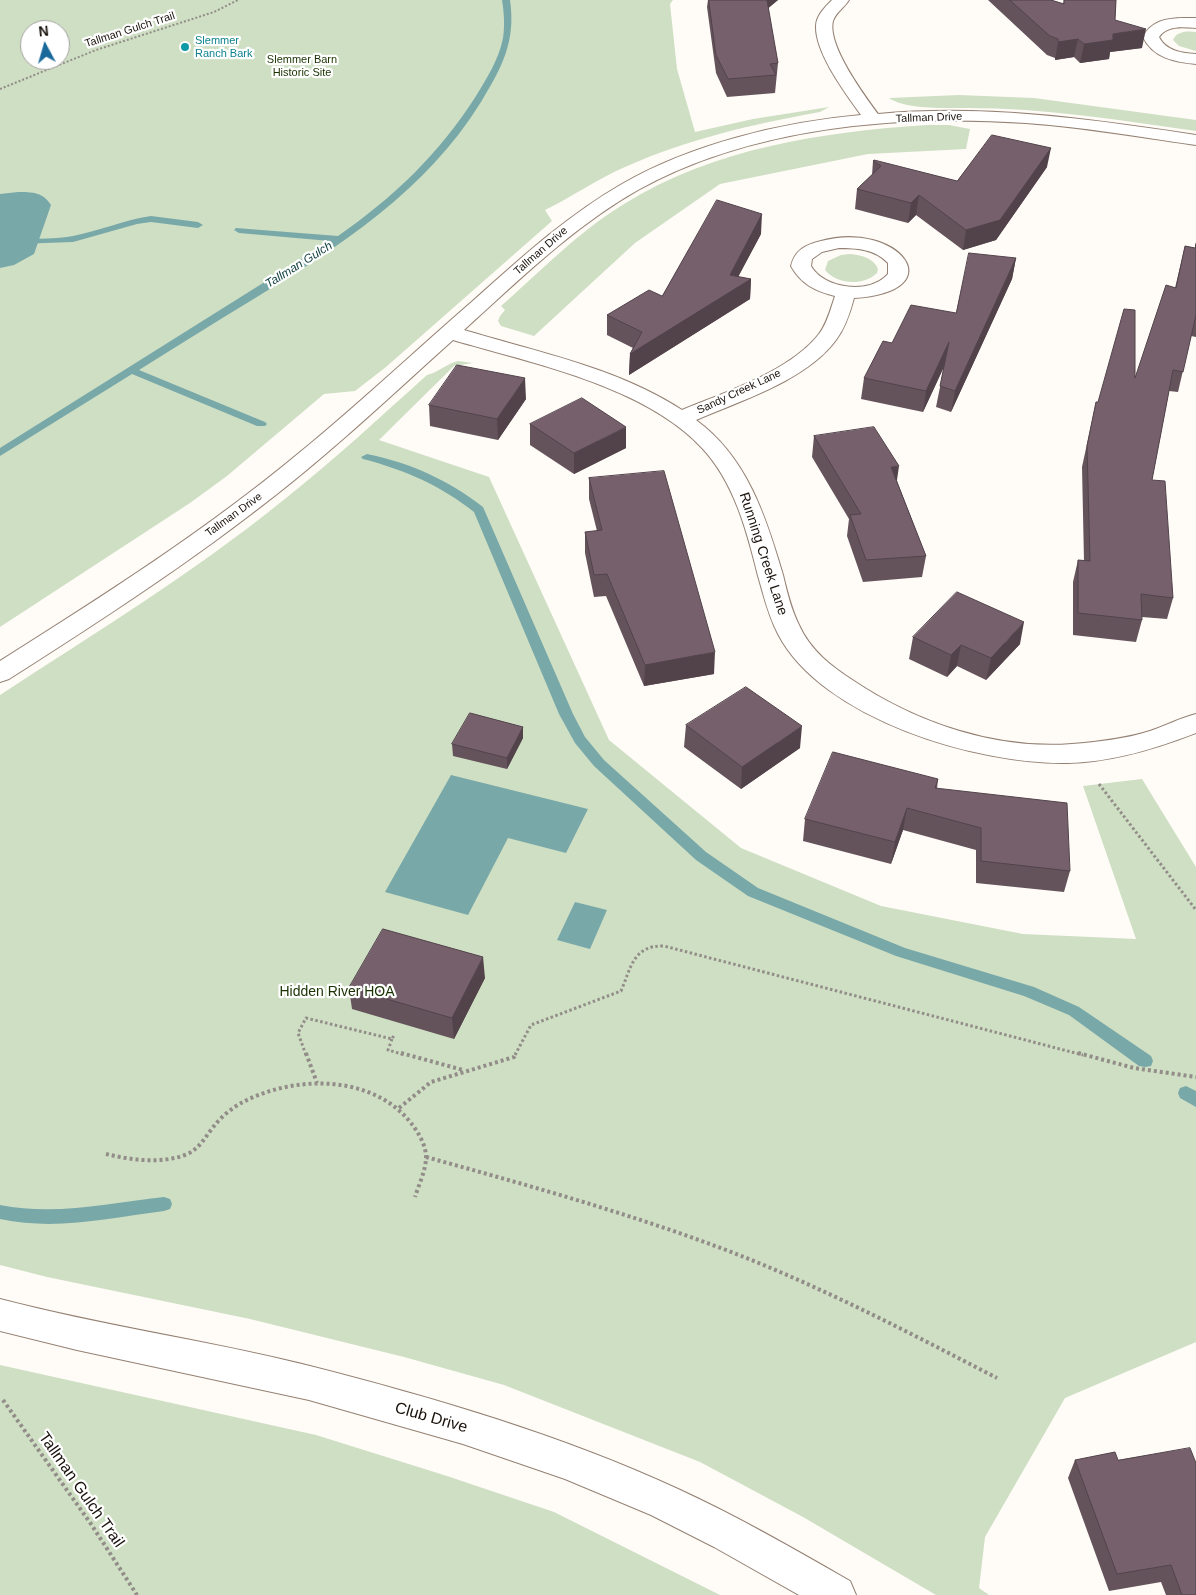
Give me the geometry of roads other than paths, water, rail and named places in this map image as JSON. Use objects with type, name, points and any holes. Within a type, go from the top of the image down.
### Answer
[{"type":"street","points":[[840,0],[832,8],[826,20],[824,29],[827,43],[872,120]]},
{"type":"street","points":[[1188,18],[1155,30],[1151,37],[1155,45],[1165,52],[1196,59]]},
{"type":"street","name":"Tallman Drive","points":[[0,673],[144,578],[249,504],[306,459],[569,227],[605,201],[640,181],[689,160],[749,141],[812,128],[872,120],[945,116],[1023,118],[1196,140]]},
{"type":"street","name":"Sandy Creek Lane","points":[[681,418],[768,380],[806,357],[826,339],[836,324],[846,292]]},
{"type":"street","name":"Running Creek Lane","points":[[449,332],[626,388],[659,404],[681,418],[717,451],[740,484],[746,496],[760,540],[780,611],[794,642],[819,668],[853,694],[873,706],[921,729],[964,743],[1034,753],[1085,753],[1128,747],[1165,736],[1196,722]]},
{"type":"street","name":"Club Drive","points":[[0,1315],[35,1325],[175,1353],[308,1383],[504,1439],[577,1466],[710,1524],[836,1595]]},
{"type":"water","points":[[18,192],[41,195],[51,205],[34,254],[14,265],[0,268],[0,194]]},
{"type":"water","points":[[451,775],[588,809],[566,853],[508,838],[468,915],[385,892]]},
{"type":"water","points":[[575,902],[607,910],[590,949],[557,940]]},
{"type":"waterway","name":"Tallman Gulch","points":[[339,239],[395,197],[430,164],[461,126],[487,85],[506,45],[508,35],[506,0]]},
{"type":"waterway","points":[[0,239],[17,241],[73,239],[136,221],[151,219],[198,225]]},
{"type":"waterway","points":[[239,230],[339,239]]},
{"type":"waterway","name":"Tallman Gulch","points":[[131,370],[275,282],[339,239]]},
{"type":"waterway","name":"Tallman Gulch","points":[[0,453],[131,370]]},
{"type":"waterway","points":[[131,370],[261,424]]},
{"type":"waterway","points":[[367,457],[382,460],[427,476],[479,510],[566,714],[580,740],[599,763],[701,856],[753,892],[901,952],[1029,991],[1074,1011],[1145,1061]]},
{"type":"waterway","points":[[1186,1093],[1196,1100]]},
{"type":"waterway","points":[[0,1212],[41,1218],[62,1217],[82,1216],[164,1204]]},
{"type":"place","name":"Slemmer Ranch Bark","points":[[185,47]]},
{"type":"park label","name":"Slemmer Barn Historic Site","points":[[302,66]]},
{"type":"park label","name":"Hidden River HOA","points":[[337,992]]}]
